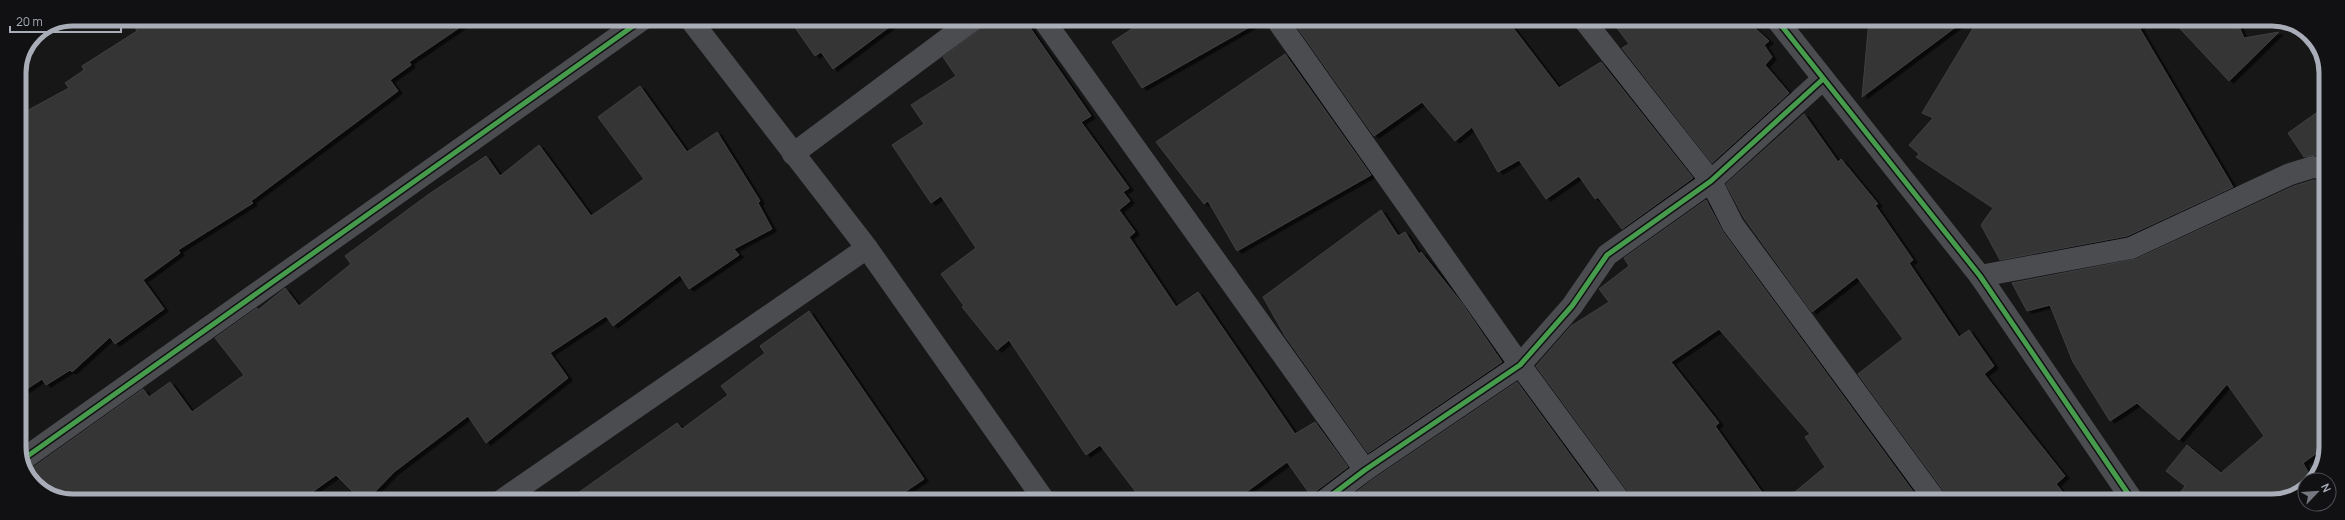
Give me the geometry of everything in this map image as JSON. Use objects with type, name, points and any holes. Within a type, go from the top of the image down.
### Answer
[{"type":"street","points":[[27,456],[633,26]]},
{"type":"street","points":[[695,26],[793,154],[868,248],[1039,494]]},
{"type":"street","points":[[793,154],[965,26]]},
{"type":"street","points":[[1048,26],[1364,470]]},
{"type":"street","points":[[1281,26],[1520,365],[1615,494]]},
{"type":"street","points":[[1589,26],[1711,181],[1733,225],[1931,494]]},
{"type":"street","points":[[1782,26],[1980,276],[2128,494]]},
{"type":"street","points":[[1333,494],[1364,470],[1520,365],[1572,306],[1608,255],[1711,181],[1823,79]]},
{"type":"street","points":[[1980,276],[2131,248],[2290,174],[2313,167],[2319,168]]},
{"type":"street","points":[[511,494],[868,248]]},
{"type":"building","points":[[134,26],[462,26],[409,62],[411,65],[390,80],[398,91],[251,201],[253,203],[178,250],[180,253],[143,280],[164,309],[115,344],[110,337],[72,372],[70,370],[46,385],[42,379],[26,389],[26,111],[69,88],[65,83],[84,70],[82,66],[137,31]]},
{"type":"building","points":[[794,26],[891,26],[833,69],[821,52],[815,56]]},
{"type":"building","points":[[983,26],[1029,26],[1091,116],[1081,122],[1129,188],[1123,192],[1130,201],[1119,210],[1135,232],[1129,237],[1176,307],[1198,292],[1295,434],[1315,422],[1348,467],[1314,494],[1310,494],[1287,462],[1244,494],[1137,494],[1100,445],[1086,455],[1009,340],[997,350],[962,307],[964,306],[941,274],[976,248],[941,196],[931,203],[892,145],[924,124],[911,105],[956,76],[943,57]]},
{"type":"building","points":[[1136,26],[1251,26],[1142,88],[1112,42]]},
{"type":"building","points":[[1296,26],[1512,26],[1559,88],[1601,62],[1693,178],[1622,229],[1598,197],[1595,199],[1579,176],[1546,199],[1519,160],[1498,172],[1472,127],[1455,141],[1422,102],[1374,136]]},
{"type":"building","points":[[1616,26],[1753,26],[1769,41],[1764,45],[1772,57],[1765,65],[1789,93],[1712,163],[1622,48],[1629,44]]},
{"type":"building","points":[[1868,26],[1957,26],[1862,97]]},
{"type":"building","points":[[1974,26],[2140,26],[2140,29],[2233,187],[2127,236],[2000,260],[1981,225],[1993,208],[1916,157],[1919,154],[1909,145],[1933,118],[1922,113]]},
{"type":"building","points":[[2178,26],[2239,26],[2244,38],[2279,32],[2229,81]]},
{"type":"building","points":[[1285,54],[1371,175],[1237,251],[1208,201],[1204,204],[1156,142]]},
{"type":"building","points":[[640,86],[687,152],[717,132],[760,201],[758,203],[772,229],[734,249],[739,255],[689,289],[680,275],[613,326],[606,316],[550,353],[568,378],[486,443],[468,416],[394,472],[373,494],[355,494],[336,475],[309,494],[73,494],[64,493],[49,488],[34,473],[32,468],[143,389],[149,397],[170,382],[192,412],[244,375],[215,338],[257,308],[258,310],[285,288],[299,306],[351,264],[345,256],[429,194],[486,156],[500,176],[539,145],[591,216],[644,179],[598,117]]},
{"type":"building","points":[[2319,111],[2319,155],[2304,157],[2288,133]]},
{"type":"building","points":[[1804,114],[1838,162],[1841,159],[1878,204],[1875,205],[1913,260],[1909,263],[1959,337],[1969,330],[1994,366],[1984,374],[2065,476],[2056,484],[2064,494],[1946,494],[1858,374],[1903,339],[1857,277],[1812,312],[1744,218],[1726,184]]},
{"type":"building","points":[[2314,180],[2319,180],[2319,447],[2318,452],[2303,463],[2308,472],[2297,472],[2296,488],[2287,492],[2272,494],[2179,494],[2185,486],[2166,471],[2187,445],[2221,473],[2264,436],[2227,384],[2179,440],[2137,403],[2110,421],[2073,362],[2050,305],[2027,311],[2012,283],[2136,259],[2294,186]]},
{"type":"building","points":[[1706,200],[1723,232],[1915,494],[1792,494],[1825,467],[1805,437],[1810,434],[1719,329],[1671,362],[1719,423],[1715,426],[1763,494],[1630,494],[1536,366],[1571,326],[1609,302],[1599,289],[1629,266],[1624,258]]},
{"type":"building","points":[[1381,210],[1398,236],[1405,232],[1419,254],[1421,252],[1461,302],[1502,362],[1368,453],[1285,336],[1263,297]]},
{"type":"building","points":[[809,311],[924,479],[902,494],[576,494],[677,423],[682,429],[728,395],[721,386],[765,353],[760,346]]},
{"type":"building","points":[[1517,382],[1599,494],[1354,494],[1372,480]]},
{"type":"cycle path","points":[[27,456],[633,26]]},
{"type":"cycle path","points":[[1782,26],[1980,276],[2128,494]]},
{"type":"cycle path","points":[[1333,494],[1365,470],[1520,365],[1572,306],[1607,255],[1711,181],[1823,79]]}]
